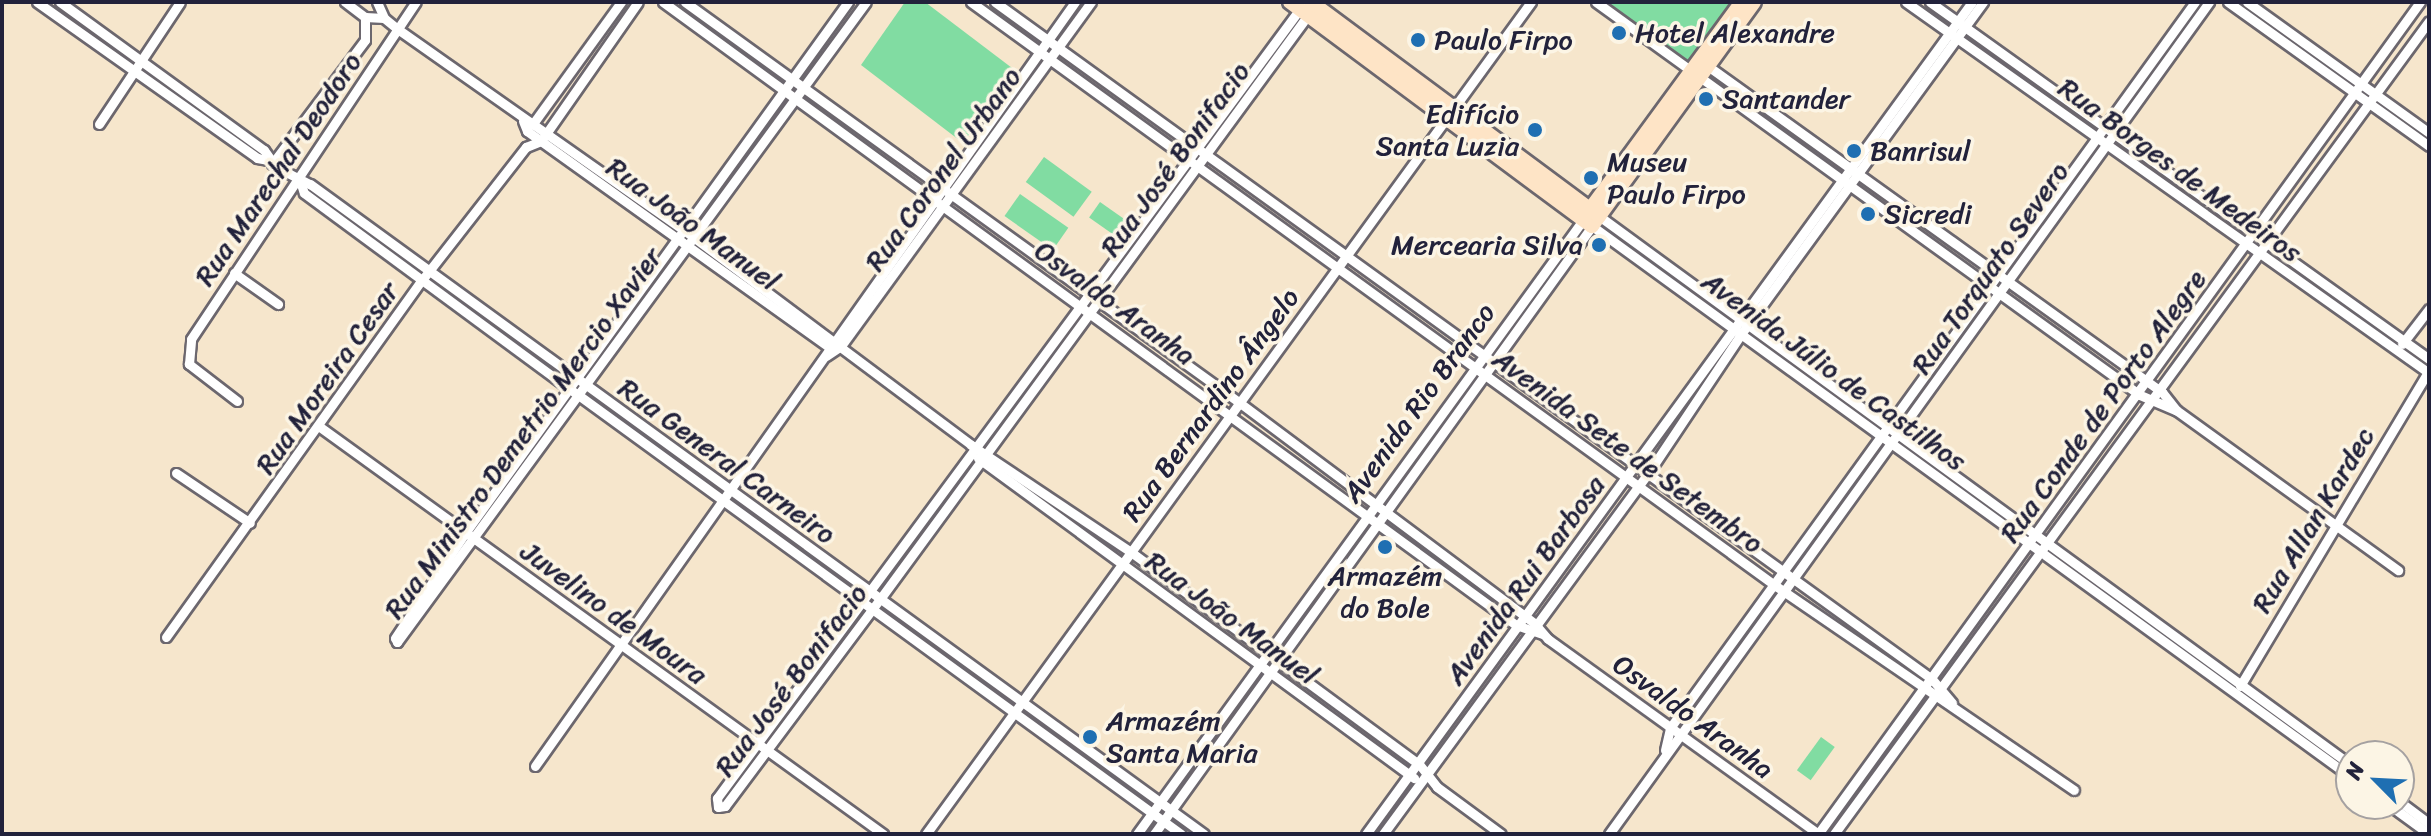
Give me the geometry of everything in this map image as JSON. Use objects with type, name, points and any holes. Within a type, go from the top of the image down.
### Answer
[{"type":"street","name":"Rua General Carneiro","points":[[37,2],[212,126],[245,143]]},
{"type":"street","name":"Rua General Carneiro","points":[[60,2],[220,118],[245,143],[296,181],[304,193],[333,207],[481,316],[509,343],[574,392],[692,476],[726,493]]},
{"type":"street","points":[[99,124],[180,2]]},
{"type":"street","points":[[345,2],[365,17],[384,18]]},
{"type":"street","name":"Rua João Manuel","points":[[377,2],[384,18],[399,30],[609,183],[684,230],[834,349],[979,452],[1131,552],[1419,764],[1437,787],[1501,834]]},
{"type":"street","name":"Rua Marechal Deodoro","points":[[237,401],[189,364],[191,339],[416,2]]},
{"type":"street","points":[[526,147],[528,125],[621,2]]},
{"type":"street","points":[[526,147],[544,137],[638,2]]},
{"type":"street","name":"Osvaldo Aranha","points":[[663,2],[939,204],[1084,301]]},
{"type":"street","name":"Osvaldo Aranha","points":[[685,2],[947,193],[1231,414],[1527,633]]},
{"type":"street","name":"Rua Ministro Demetrio Mercio Xavier","points":[[682,243],[684,230],[848,2]]},
{"type":"street","name":"Rua Ministro Demetrio Mercio Xavier","points":[[469,536],[400,642],[395,640],[469,536],[574,392],[581,381],[682,243],[693,237],[866,2]]},
{"type":"street","name":"Avenida Sete de Setembro","points":[[971,2],[1629,476],[1787,594],[1923,691],[1952,703],[2074,790]]},
{"type":"street","name":"Avenida Sete de Setembro","points":[[995,2],[1795,583],[1932,679],[1943,688],[1952,703]]},
{"type":"street","name":"Rua Coronel Urbano","points":[[947,193],[1039,50],[1075,2]]},
{"type":"street","name":"Rua Coronel Urbano","points":[[535,766],[619,641],[726,493],[1091,2]]},
{"type":"street","name":"Rua Bernardino Ângelo","points":[[926,834],[1531,2]]},
{"type":"street","points":[[1596,2],[1849,170],[2162,392],[2176,410],[2398,570]]},
{"type":"street","name":"Avenida Rio Branco","points":[[1154,834],[1221,741],[1265,670],[1269,656],[1485,357],[1647,141],[1742,2]]},
{"type":"street","name":"Avenida Rio Branco","points":[[1699,68],[1754,2]]},
{"type":"street","name":"Rua Borges de Medeiros","points":[[1930,2],[2429,359]]},
{"type":"street","name":"Avenida Rui Barbosa","points":[[1962,25],[1972,2]]},
{"type":"street","name":"Avenida Rui Barbosa","points":[[1383,834],[1534,623],[1647,475],[1713,367],[1796,250],[1841,180],[1983,2]]},
{"type":"street","name":"Rua Torquato Severo","points":[[1609,834],[1665,750],[1682,736],[1758,634],[2000,293],[2002,279],[2036,220],[2195,2]]},
{"type":"street","name":"Rua Torquato Severo","points":[[1665,750],[1670,728],[1784,575],[1916,387],[1990,286],[2002,279],[2046,226],[2209,2]]},
{"type":"street","points":[[2228,2],[2253,14],[2291,41],[2429,146]]},
{"type":"street","points":[[2247,2],[2253,14]]},
{"type":"street","name":"Rua Conde de Porto Alegre","points":[[1818,834],[2148,384],[2420,2]]},
{"type":"street","name":"Rua Borges de Medeiros","points":[[1913,4],[1953,36],[2178,193],[2261,256],[2429,372]]},
{"type":"street","name":"Avenida Júlio de Castilhos","points":[[1307,5],[1591,218],[1629,253],[1890,446],[2335,758]]},
{"type":"street","name":"Rua José Bonifacio","points":[[872,603],[870,592],[979,452],[1038,383],[1307,5]]},
{"type":"street","points":[[61,19],[69,9]]},
{"type":"street","points":[[2412,14],[2428,23]]},
{"type":"street","name":"Rua Marechal Deodoro","points":[[272,163],[365,40],[365,17]]},
{"type":"street","name":"Rua Conde de Porto Alegre","points":[[1834,834],[2154,403],[2428,23]]},
{"type":"street","name":"Avenida Rui Barbosa","points":[[1796,250],[1858,177],[1953,36]]},
{"type":"street","points":[[101,48],[109,37]]},
{"type":"street","points":[[588,48],[600,57]]},
{"type":"street","points":[[1699,68],[1850,187],[2140,395],[2176,410]]},
{"type":"street","points":[[2134,84],[2143,91]]},
{"type":"street","points":[[171,98],[179,88]]},
{"type":"street","points":[[2372,100],[2429,133]]},
{"type":"street","points":[[212,126],[220,118]]},
{"type":"street","name":"Rua Moreira Cesar","points":[[166,637],[426,276],[526,147]]},
{"type":"street","points":[[2140,167],[2147,156]]},
{"type":"street","name":"Rua José Bonifacio","points":[[762,746],[725,806],[718,807],[717,798],[762,746],[872,603],[979,452],[1028,376],[1194,161]]},
{"type":"street","points":[[2307,162],[2321,173]]},
{"type":"street","name":"Rua João Manuel","points":[[609,183],[682,243],[756,290]]},
{"type":"street","points":[[2178,193],[2184,183]]},
{"type":"street","points":[[1885,212],[1893,202]]},
{"type":"street","name":"Avenida Júlio de Castilhos","points":[[1591,218],[1637,243],[1889,425],[2139,609],[2238,688]]},
{"type":"street","name":"Avenida Rio Branco","points":[[1137,834],[1211,734],[1265,670],[1278,663],[1388,515],[1495,364],[1591,218]]},
{"type":"street","points":[[2036,220],[2046,226]]},
{"type":"street","points":[[1915,233],[1922,223]]},
{"type":"street","points":[[1629,253],[1637,243]]},
{"type":"street","points":[[234,273],[278,304]]},
{"type":"street","points":[[1698,303],[1705,292]]},
{"type":"street","points":[[2338,309],[2346,300]]},
{"type":"street","name":"Osvaldo Aranha","points":[[1093,308],[1240,403],[1534,623],[1542,634],[1818,834]]},
{"type":"street","points":[[2397,350],[2429,309]]},
{"type":"street","name":"Rua General Carneiro","points":[[481,316],[517,335],[700,468],[726,493],[765,522],[808,547],[909,634],[1181,834]]},
{"type":"street","points":[[2195,319],[2207,329]]},
{"type":"street","points":[[2067,342],[2073,331]]},
{"type":"street","points":[[509,343],[517,335]]},
{"type":"street","points":[[541,367],[548,358]]},
{"type":"street","name":"Avenida Rui Barbosa","points":[[1366,834],[1411,776],[1523,615],[1713,367]]},
{"type":"street","name":"Rua Allan Kardec","points":[[2238,688],[2429,372]]},
{"type":"street","points":[[1028,376],[1038,383]]},
{"type":"street","points":[[1916,387],[1927,395]]},
{"type":"street","points":[[1443,415],[1453,423]]},
{"type":"street","points":[[621,425],[629,416]]},
{"type":"street","name":"Juvelino de Moura","points":[[320,427],[883,834]]},
{"type":"street","points":[[657,451],[664,442]]},
{"type":"street","name":"Rua João Manuel","points":[[979,452],[1121,565],[1421,784],[1437,787]]},
{"type":"street","points":[[2090,463],[2101,472]]},
{"type":"street","points":[[692,476],[700,468]]},
{"type":"street","points":[[176,473],[250,523]]},
{"type":"street","points":[[1051,512],[1059,502]]},
{"type":"street","points":[[1833,506],[1844,514]]},
{"type":"street","points":[[1602,511],[1613,519]]},
{"type":"street","name":"Rua General Carneiro","points":[[765,522],[800,555],[870,592]]},
{"type":"street","points":[[800,555],[808,547]]},
{"type":"street","points":[[1319,587],[1329,594]]},
{"type":"street","name":"Rua General Carneiro","points":[[872,603],[917,625],[1204,834]]},
{"type":"street","points":[[1822,618],[1830,608]]},
{"type":"street","points":[[2133,618],[2139,609]]},
{"type":"street","points":[[1982,610],[1992,620]]},
{"type":"street","points":[[1212,631],[1221,620]]},
{"type":"street","points":[[909,634],[917,625]]},
{"type":"street","points":[[1746,626],[1758,634]]},
{"type":"street","points":[[1527,633],[1542,634]]},
{"type":"street","points":[[942,659],[950,650]]},
{"type":"street","points":[[981,688],[991,678]]},
{"type":"street","points":[[1471,690],[1481,698]]},
{"type":"street","points":[[1325,713],[1333,702]]},
{"type":"street","points":[[1896,728],[1907,737]]},
{"type":"street","points":[[1056,743],[1064,731]]},
{"type":"street","points":[[1211,734],[1221,741]]},
{"type":"street","points":[[1093,770],[1102,759]]},
{"type":"street","points":[[1126,794],[1135,782]]},
{"type":"street","points":[[2410,820],[2429,834]]},
{"type":"green space","points":[[905,2],[925,2],[1016,71],[963,143],[861,65]]},
{"type":"green space","points":[[1606,2],[1734,2],[1690,62]]},
{"type":"green space","points":[[1044,157],[1092,192],[1074,217],[1026,182]]},
{"type":"green space","points":[[1020,194],[1068,228],[1053,250],[1005,216]]},
{"type":"green space","points":[[1100,202],[1127,221],[1116,236],[1089,218]]},
{"type":"green space","points":[[1821,737],[1835,747],[1811,780],[1797,770]]},
{"type":"place","name":"Hotel Alexandre","points":[[1619,33]]},
{"type":"place","name":"Paulo Firpo","points":[[1418,40]]},
{"type":"place","name":"Santander","points":[[1706,99]]},
{"type":"place","name":"Edifício Santa Luzia","points":[[1535,130]]},
{"type":"place","name":"Banrisul","points":[[1854,151]]},
{"type":"place","name":"Museu Paulo Firpo","points":[[1591,178]]},
{"type":"place","name":"Sicredi","points":[[1868,214]]},
{"type":"place","name":"Mercearia Silva","points":[[1599,245]]},
{"type":"place","name":"Armazém do Bole","points":[[1385,547]]},
{"type":"place","name":"Armazém Santa Maria","points":[[1090,737]]}]
